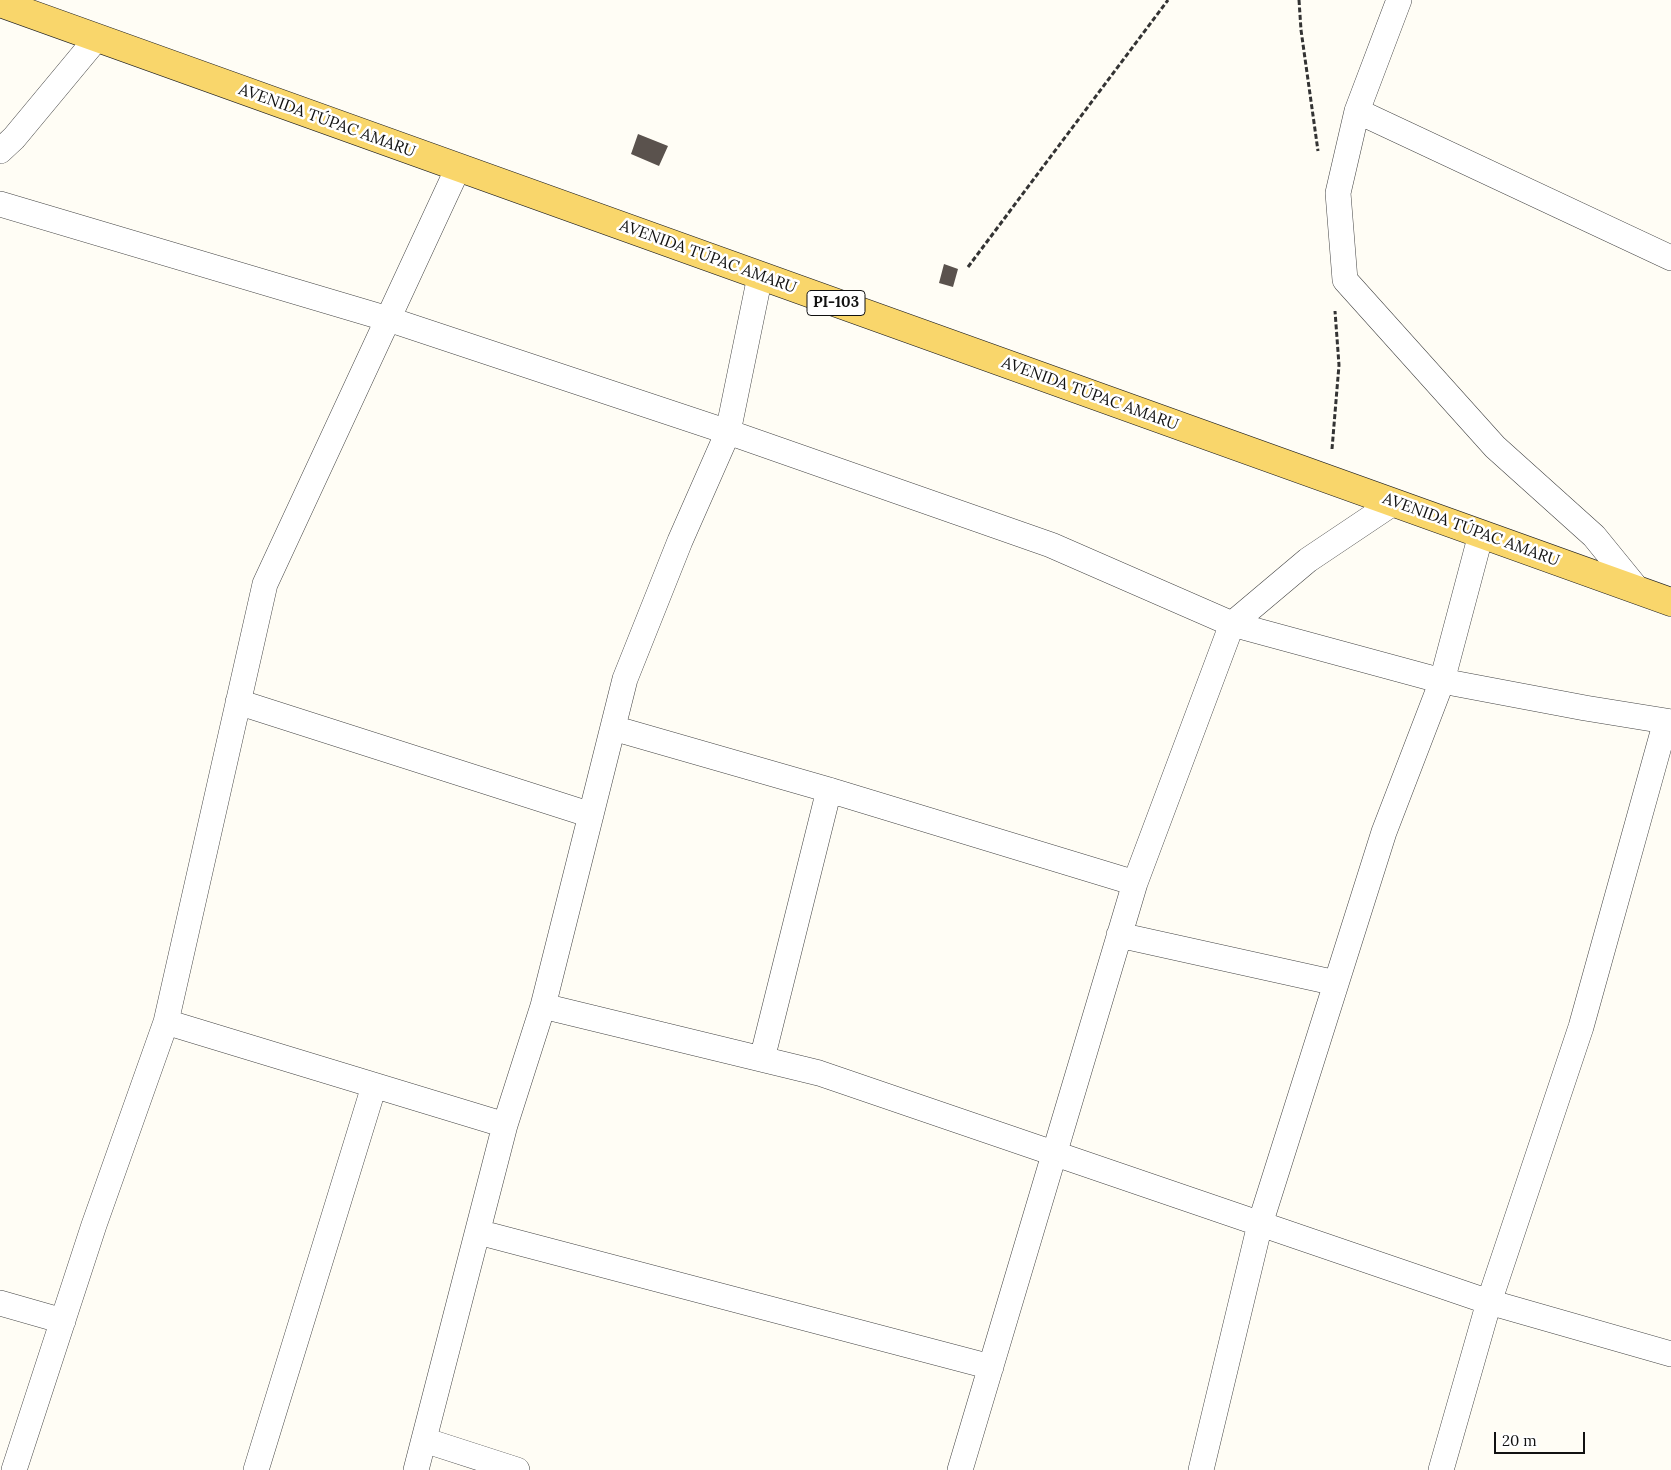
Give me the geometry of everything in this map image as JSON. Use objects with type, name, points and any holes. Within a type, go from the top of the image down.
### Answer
[{"type":"main road","name":"AVENIDA TÚPAC AMARU","points":[[0,3],[1671,602]]},
{"type":"street","points":[[1399,0],[1358,111],[1338,193],[1345,280],[1495,447],[1594,536],[1638,590]]},
{"type":"street","points":[[0,151],[14,138],[97,38]]},
{"type":"street","points":[[1358,111],[1671,258]]},
{"type":"street","points":[[14,1470],[94,1225],[166,1022],[265,584],[458,168]]},
{"type":"street","points":[[0,204],[388,319],[728,432],[1050,545],[1232,624],[1442,681],[1669,722],[1581,1027],[1490,1302],[1441,1470]]},
{"type":"street","points":[[416,1470],[505,1125],[543,1006],[624,679],[680,541],[728,432],[760,276]]},
{"type":"street","points":[[960,1470],[1135,883],[1232,624],[1308,560],[1393,503]]},
{"type":"street","points":[[1201,1470],[1260,1224],[1384,832],[1442,681],[1481,534]]},
{"type":"street","points":[[238,702],[591,815]]},
{"type":"street","points":[[613,728],[829,790],[1135,883]]},
{"type":"street","points":[[762,1059],[829,790]]},
{"type":"street","points":[[1119,935],[1336,983]]},
{"type":"street","points":[[543,1006],[819,1073],[1490,1302],[1671,1354]]},
{"type":"street","points":[[166,1022],[505,1125]]},
{"type":"street","points":[[256,1470],[374,1086]]},
{"type":"street","points":[[478,1232],[991,1367]]},
{"type":"street","points":[[0,1303],[63,1321]]},
{"type":"street","points":[[424,1440],[517,1470]]},
{"type":"path","points":[[968,267],[1168,0]]},
{"type":"building","points":[[638,134],[668,146],[659,166],[631,154]]},
{"type":"building","points":[[944,264],[958,269],[953,287],[939,283]]}]
